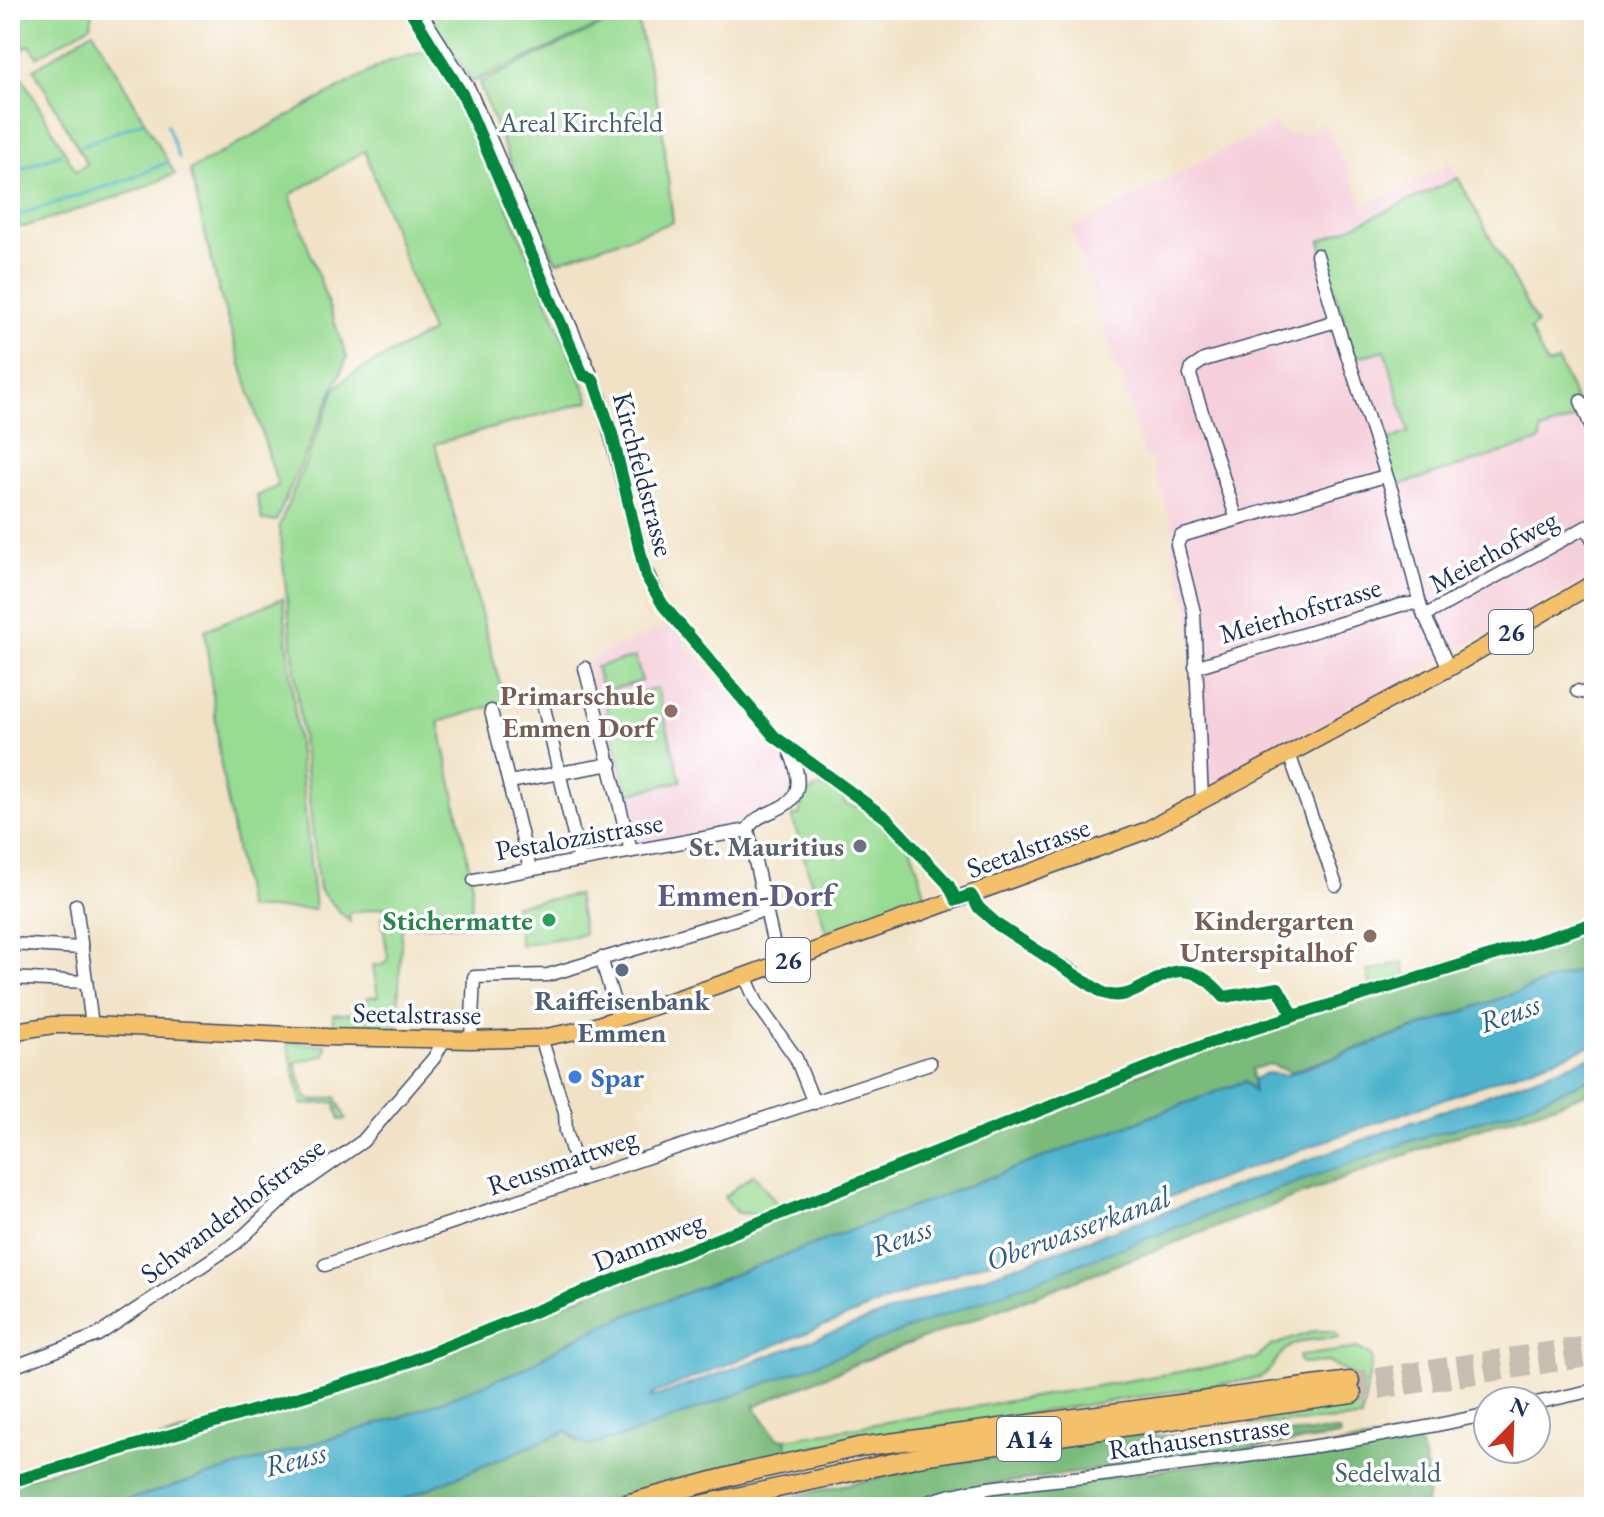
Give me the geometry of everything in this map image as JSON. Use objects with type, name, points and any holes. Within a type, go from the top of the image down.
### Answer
[{"type":"highway","name":"A14","points":[[615,1507],[859,1447],[899,1444],[1064,1418],[1351,1388],[928,1455],[691,1507]]},
{"type":"highway","name":"A14","points":[[642,1507],[899,1444]]},
{"type":"main road","name":"Seetalstrasse","points":[[10,1022],[471,1040],[541,1038],[619,1019],[1118,842],[1202,801],[1449,668],[1594,583]]},
{"type":"main road","name":"Seetalstrasse","points":[[10,1032],[53,1025]]},
{"type":"street","name":"Kirchfeldstrasse","points":[[419,10],[467,86],[601,398],[646,576],[693,644],[789,749],[886,818],[948,884],[998,925],[1075,973]]},
{"type":"street","name":"Meierhofstrasse","points":[[1317,255],[1385,476],[1419,603],[1449,668]]},
{"type":"street","points":[[1236,517],[1190,375],[1192,368],[1204,360],[1336,321]]},
{"type":"street","points":[[1581,401],[1594,434]]},
{"type":"street","name":"Meierhofstrasse","points":[[1202,801],[1194,612],[1177,545],[1181,536],[1236,517],[1385,476]]},
{"type":"street","points":[[1590,525],[1594,542]]},
{"type":"street","name":"Meierhofweg","points":[[1424,616],[1590,525]]},
{"type":"street","name":"Meierhofstrasse","points":[[1195,667],[1419,603]]},
{"type":"street","points":[[585,668],[631,851]]},
{"type":"street","points":[[1577,691],[1594,695]]},
{"type":"street","points":[[542,699],[580,861]]},
{"type":"street","points":[[491,711],[530,869]]},
{"type":"street","points":[[789,749],[796,766],[797,787]]},
{"type":"street","points":[[1289,754],[1336,885]]},
{"type":"street","points":[[509,782],[611,764]]},
{"type":"street","points":[[778,963],[748,830],[755,819],[786,806],[797,787],[823,773]]},
{"type":"street","name":"Pestalozzistrasse","points":[[474,880],[748,830]]},
{"type":"street","points":[[76,905],[92,1025]]},
{"type":"street","points":[[471,1040],[474,977],[548,975],[765,910]]},
{"type":"street","points":[[10,944],[82,948]]},
{"type":"street","points":[[601,958],[619,1019]]},
{"type":"street","points":[[745,976],[757,1003],[796,1058],[814,1103]]},
{"type":"street","points":[[10,978],[86,982]]},
{"type":"street","points":[[541,1038],[565,1112],[566,1131],[581,1180]]},
{"type":"street","name":"Schwanderhofstrasse","points":[[10,1368],[98,1335],[236,1243],[292,1191],[363,1141],[434,1058],[444,1040]]},
{"type":"street","name":"Reussmattweg","points":[[325,1265],[930,1063]]},
{"type":"street","points":[[1552,1399],[1594,1390]]},
{"type":"street","name":"Rathausenstrasse","points":[[917,1507],[933,1500],[1003,1488],[1225,1459],[1472,1417]]},
{"type":"shaded area","points":[[1276,123],[1281,132],[1303,135],[1325,123],[1365,205],[1445,167],[1450,161],[1458,178],[1355,223],[1355,357],[1384,350],[1409,432],[1384,442],[1440,474],[1540,441],[1541,431],[1583,416],[1594,443],[1594,575],[1192,795],[1195,781],[1191,631],[1189,610],[1171,548],[1175,537],[1151,457],[1145,458],[1072,228]]},
{"type":"shaded area","name":"Primarschule Emmen Dorf","points":[[671,625],[783,757],[792,771],[793,783],[790,793],[770,809],[745,814],[738,827],[634,849],[588,665],[594,657]]},
{"type":"green space","points":[[10,10],[93,10],[91,25],[37,57],[30,45],[10,56]]},
{"type":"green space","name":"Areal Kirchfeld","points":[[425,10],[635,10],[661,118],[673,222],[556,262],[547,241],[542,242],[479,83],[608,22],[472,82]]},
{"type":"green space","points":[[93,31],[175,174],[135,191],[24,227],[13,225],[10,210],[10,56],[76,171],[87,164],[34,69]]},
{"type":"green space","points":[[431,50],[464,102],[590,401],[435,444],[505,702],[439,722],[472,880],[471,925],[402,926],[397,1029],[333,1028],[333,1015],[363,1012],[368,997],[378,996],[373,965],[383,965],[388,959],[382,917],[386,916],[384,907],[349,913],[350,922],[319,890],[279,526],[336,388],[347,377],[431,332],[365,151],[290,195],[347,358],[276,521],[262,520],[257,496],[278,486],[218,288],[190,170],[387,62]]},
{"type":"green space","points":[[1458,178],[1537,324],[1530,330],[1547,365],[1558,361],[1583,416],[1541,431],[1540,441],[1400,485],[1394,481],[1382,443],[1409,432],[1385,350],[1355,358],[1320,241]]},
{"type":"green space","points":[[283,598],[315,909],[247,909],[221,766],[205,630]]},
{"type":"green space","points":[[635,657],[642,681],[603,692],[596,667]]},
{"type":"green space","points":[[657,688],[681,781],[628,794],[605,702]]},
{"type":"green space","points":[[821,786],[840,793],[846,805],[874,815],[901,837],[912,853],[926,896],[826,932],[792,816],[799,815],[804,795]]},
{"type":"green space","name":"Stichermatte","points":[[577,895],[584,934],[520,945],[514,905]]},
{"type":"green space","points":[[1594,924],[1594,965],[1290,1072],[1270,1064],[1252,1069],[1254,1092],[1245,1081],[625,1316],[573,1339],[523,1369],[401,1417],[105,1507],[10,1507],[10,1483],[405,1366],[1216,1043],[1338,1002],[1418,983]]},
{"type":"green space","points":[[1403,962],[1408,982],[1372,990],[1367,972]]},
{"type":"green space","points":[[287,1043],[326,1045],[325,1055],[295,1063],[306,1097],[313,1101],[336,1097],[346,1119],[340,1120],[335,1102],[302,1105]]},
{"type":"green space","points":[[1594,1077],[1594,1090],[1458,1135],[853,1365],[754,1406],[777,1438],[786,1439],[787,1451],[584,1507],[385,1507],[567,1431],[578,1442],[632,1434],[1248,1200],[1414,1140],[1510,1112]]},
{"type":"green space","points":[[754,1174],[777,1204],[764,1214],[737,1213],[724,1197]]},
{"type":"green space","points":[[1315,1331],[1334,1331],[1339,1338],[1294,1344],[1260,1378],[787,1451],[786,1439],[1255,1359],[1271,1346]]},
{"type":"green space","points":[[1358,1348],[1372,1360],[1361,1419],[1250,1424],[1249,1418],[1352,1403],[1352,1375],[1328,1362],[1303,1364],[1299,1356]]},
{"type":"green space","name":"Sedelwald","points":[[1339,1431],[1340,1436],[981,1486],[982,1496],[1413,1434],[1427,1470],[1428,1490],[1423,1507],[744,1507],[926,1467],[1123,1434],[1188,1437]]},
{"type":"water","points":[[1594,965],[1594,1045],[962,1271],[655,1393],[649,1399],[1594,1056],[1594,1077],[1510,1112],[1414,1140],[1248,1200],[632,1434],[587,1446],[567,1431],[385,1507],[105,1507],[401,1417],[523,1369],[574,1339],[625,1316],[1168,1110],[1245,1081],[1254,1092],[1253,1080],[1266,1073],[1286,1075]]},
{"type":"waterway","points":[[81,146],[142,122]]},
{"type":"waterway","points":[[167,125],[179,158]]},
{"type":"waterway","points":[[10,173],[60,154]]},
{"type":"waterway","points":[[18,215],[129,179],[168,162]]},
{"type":"tunnel","points":[[1350,1381],[1594,1344]]},
{"type":"tunnel","points":[[1352,1394],[1594,1357]]},
{"type":"cycle path","points":[[410,10],[464,97],[583,375],[593,379],[612,434],[646,576],[663,605],[774,736],[886,818],[948,884],[956,900],[971,895],[979,908],[998,925],[1103,993],[1119,995],[1133,992],[1160,977],[1174,972],[1189,972],[1205,979],[1224,997],[1278,988],[1294,1016]]},
{"type":"cycle path","name":"Dammweg","points":[[10,1482],[375,1375],[1207,1044],[1594,923]]},
{"type":"place","name":"Primarschule Emmen Dorf","points":[[671,711]]},
{"type":"place","name":"St. Mauritius","points":[[860,846]]},
{"type":"place","name":"Stichermatte","points":[[549,920]]},
{"type":"place","name":"Kindergarten Unterspitalhof","points":[[1370,936]]},
{"type":"place","name":"Raiffeisenbank Emmen","points":[[622,970]]},
{"type":"place","name":"Spar","points":[[575,1077]]},
{"type":"district","name":"Emmen-Dorf","points":[[746,895]]},
{"type":"water label","name":"Reuss","points":[[1509,1013]]},
{"type":"water label","name":"Oberwasserkanal","points":[[1078,1228]]},
{"type":"water label","name":"Reuss","points":[[901,1237]]},
{"type":"water label","name":"Reuss","points":[[295,1459]]}]
